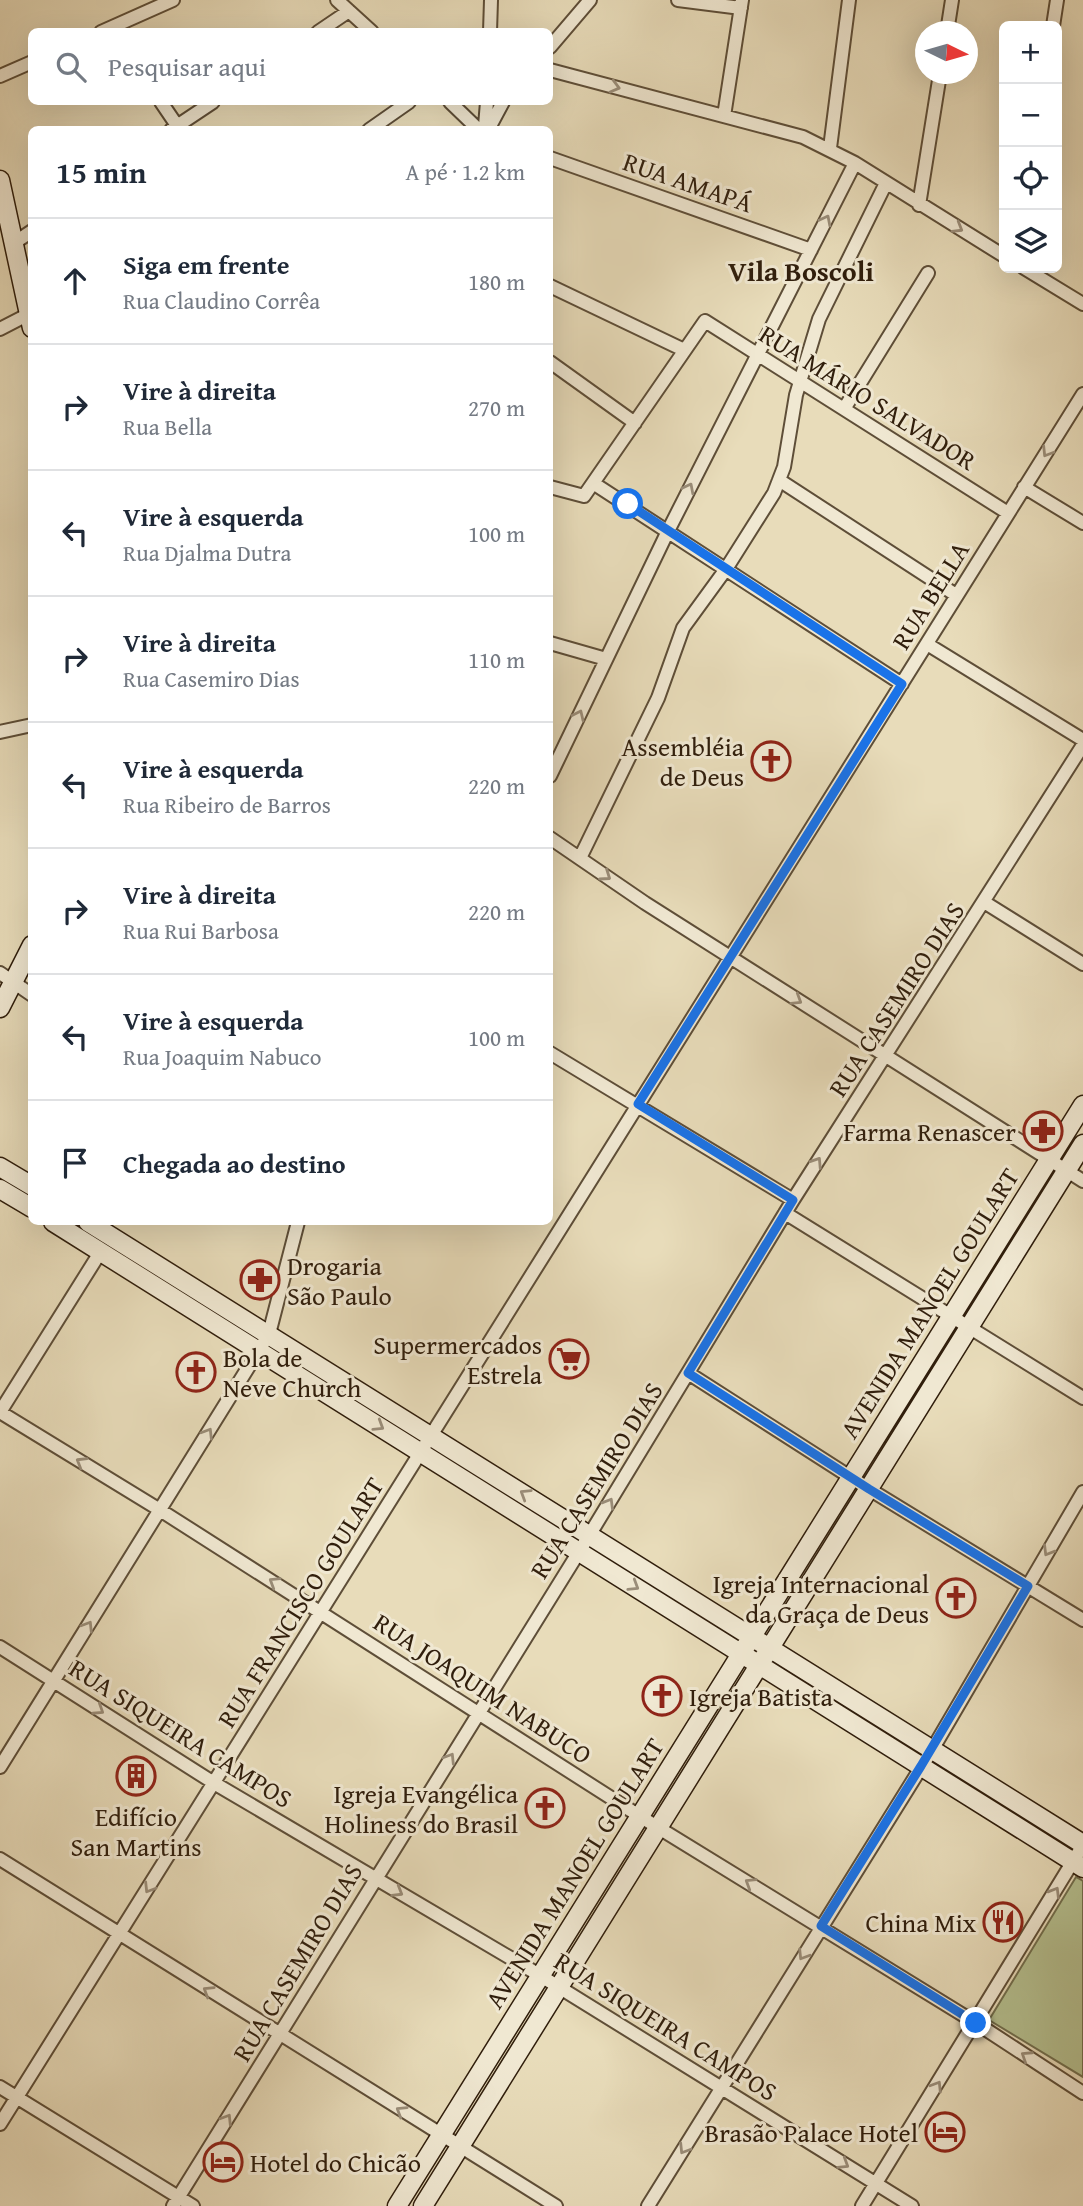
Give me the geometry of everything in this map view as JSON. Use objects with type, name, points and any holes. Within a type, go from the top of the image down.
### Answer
[{"type":"main road","points":[[0,180],[28,311]]},
{"type":"main road","points":[[0,1008],[6,978],[28,950]]},
{"type":"main road","name":"AVENIDA MANOEL GOULART","points":[[397,2206],[1083,1105]]},
{"type":"main road","name":"AVENIDA MANOEL GOULART","points":[[423,2206],[557,1986],[1083,1144]]},
{"type":"main road","points":[[0,1167],[28,1184]]},
{"type":"main road","points":[[0,1189],[28,1206]]},
{"type":"main road","points":[[58,1225],[1078,1865]]},
{"type":"main road","points":[[93,1225],[1083,1844]]},
{"type":"main road","points":[[107,1255],[122,1243]]},
{"type":"street","points":[[124,27],[173,0]]},
{"type":"street","points":[[337,0],[368,28]]},
{"type":"street","points":[[490,28],[491,0]]},
{"type":"street","points":[[553,43],[590,0]]},
{"type":"street","points":[[678,0],[741,4],[724,116]]},
{"type":"street","points":[[830,148],[849,0]]},
{"type":"street","points":[[949,21],[952,0]]},
{"type":"street","points":[[1054,21],[1057,0]]},
{"type":"street","points":[[324,28],[349,11]]},
{"type":"street","points":[[0,76],[28,64]]},
{"type":"street","points":[[553,71],[803,137],[830,148],[999,253]]},
{"type":"street","points":[[919,205],[938,84]]},
{"type":"street","points":[[162,105],[175,126]]},
{"type":"street","points":[[179,126],[209,105]]},
{"type":"street","points":[[375,126],[406,105]]},
{"type":"street","points":[[453,105],[475,126]]},
{"type":"street","points":[[486,105],[486,126]]},
{"type":"street","points":[[488,126],[501,105]]},
{"type":"street","name":"RUA AMAPÁ","points":[[553,159],[811,250]]},
{"type":"street","points":[[553,770],[667,531],[855,163]]},
{"type":"street","points":[[580,858],[658,698],[683,628],[726,569],[779,480],[800,381],[824,307],[886,183]]},
{"type":"street","points":[[14,243],[28,233]]},
{"type":"street","points":[[844,409],[928,273]]},
{"type":"street","points":[[1032,273],[1083,304]]},
{"type":"street","points":[[553,287],[684,350],[584,496],[553,488]]},
{"type":"street","name":"RUA MÁRIO SALVADOR","points":[[684,350],[705,321],[1008,513]]},
{"type":"street","points":[[0,329],[28,322]]},
{"type":"street","points":[[553,364],[635,422]]},
{"type":"street","name":"RUA BELLA","points":[[638,1104],[1083,394]]},
{"type":"street","points":[[779,480],[957,595]]},
{"type":"street","points":[[593,483],[902,684]]},
{"type":"street","points":[[1024,487],[1083,523]]},
{"type":"street","points":[[553,644],[606,659]]},
{"type":"street","points":[[927,644],[1083,742]]},
{"type":"street","points":[[0,732],[28,726]]},
{"type":"street","name":"RUA CASEMIRO DIAS","points":[[176,2202],[579,1552],[793,1200],[887,1056],[1083,742]]},
{"type":"street","points":[[553,840],[730,957],[1083,1181]]},
{"type":"street","points":[[984,902],[1083,964]]},
{"type":"street","points":[[6,978],[28,992]]},
{"type":"street","points":[[553,1056],[638,1104],[793,1200]]},
{"type":"street","name":"RUA FRANCISCO GOULART","points":[[0,2124],[638,1104]]},
{"type":"street","points":[[785,1213],[967,1329],[1083,1398]]},
{"type":"street","points":[[0,1767],[269,1334],[297,1225]]},
{"type":"street","points":[[0,1412],[107,1255]]},
{"type":"street","points":[[688,1373],[850,1478],[1083,1620]]},
{"type":"street","name":"RUA JOAQUIM NABUCO","points":[[0,1412],[160,1510],[641,1817],[976,2023],[1083,2093]]},
{"type":"street","points":[[648,2206],[932,1749],[1083,1492]]},
{"type":"street","name":"RUA SIQUEIRA CAMPOS","points":[[0,1647],[214,1783],[541,1976],[912,2206]]},
{"type":"street","points":[[862,2206],[1078,1865],[1083,1844]]},
{"type":"street","points":[[0,1859],[279,2036],[556,2206]]},
{"type":"street","points":[[0,2087],[176,2202],[193,2206]]},
{"type":"green space","points":[[1076,1877],[1083,1881],[1083,2077],[989,2020]]},
{"type":"place","name":"Assembléia de Deus","points":[[771,761]]},
{"type":"place","name":"Farma Renascer","points":[[1043,1131]]},
{"type":"place","name":"Drogaria São Paulo","points":[[260,1280]]},
{"type":"place","name":"Supermercados Estrela","points":[[569,1359]]},
{"type":"place","name":"Bola de Neve Church","points":[[196,1372]]},
{"type":"place","name":"Igreja Internacional da Graça de Deus","points":[[956,1598]]},
{"type":"place","name":"Igreja Batista","points":[[662,1696]]},
{"type":"place","name":"Edifício San Martins","points":[[136,1776]]},
{"type":"place","name":"Igreja Evangélica Holiness do Brasil","points":[[545,1808]]},
{"type":"place","name":"China Mix","points":[[1003,1922]]},
{"type":"place","name":"Brasão Palace Hotel","points":[[945,2132]]},
{"type":"place","name":"Hotel do Chicão","points":[[223,2162]]},
{"type":"district","name":"Vila Boscoli","points":[[801,270]]},
{"type":"route","points":[[628,504],[902,684],[638,1104],[793,1200],[688,1373],[869,1489],[1028,1586],[921,1766],[821,1926],[976,2023]]}]
